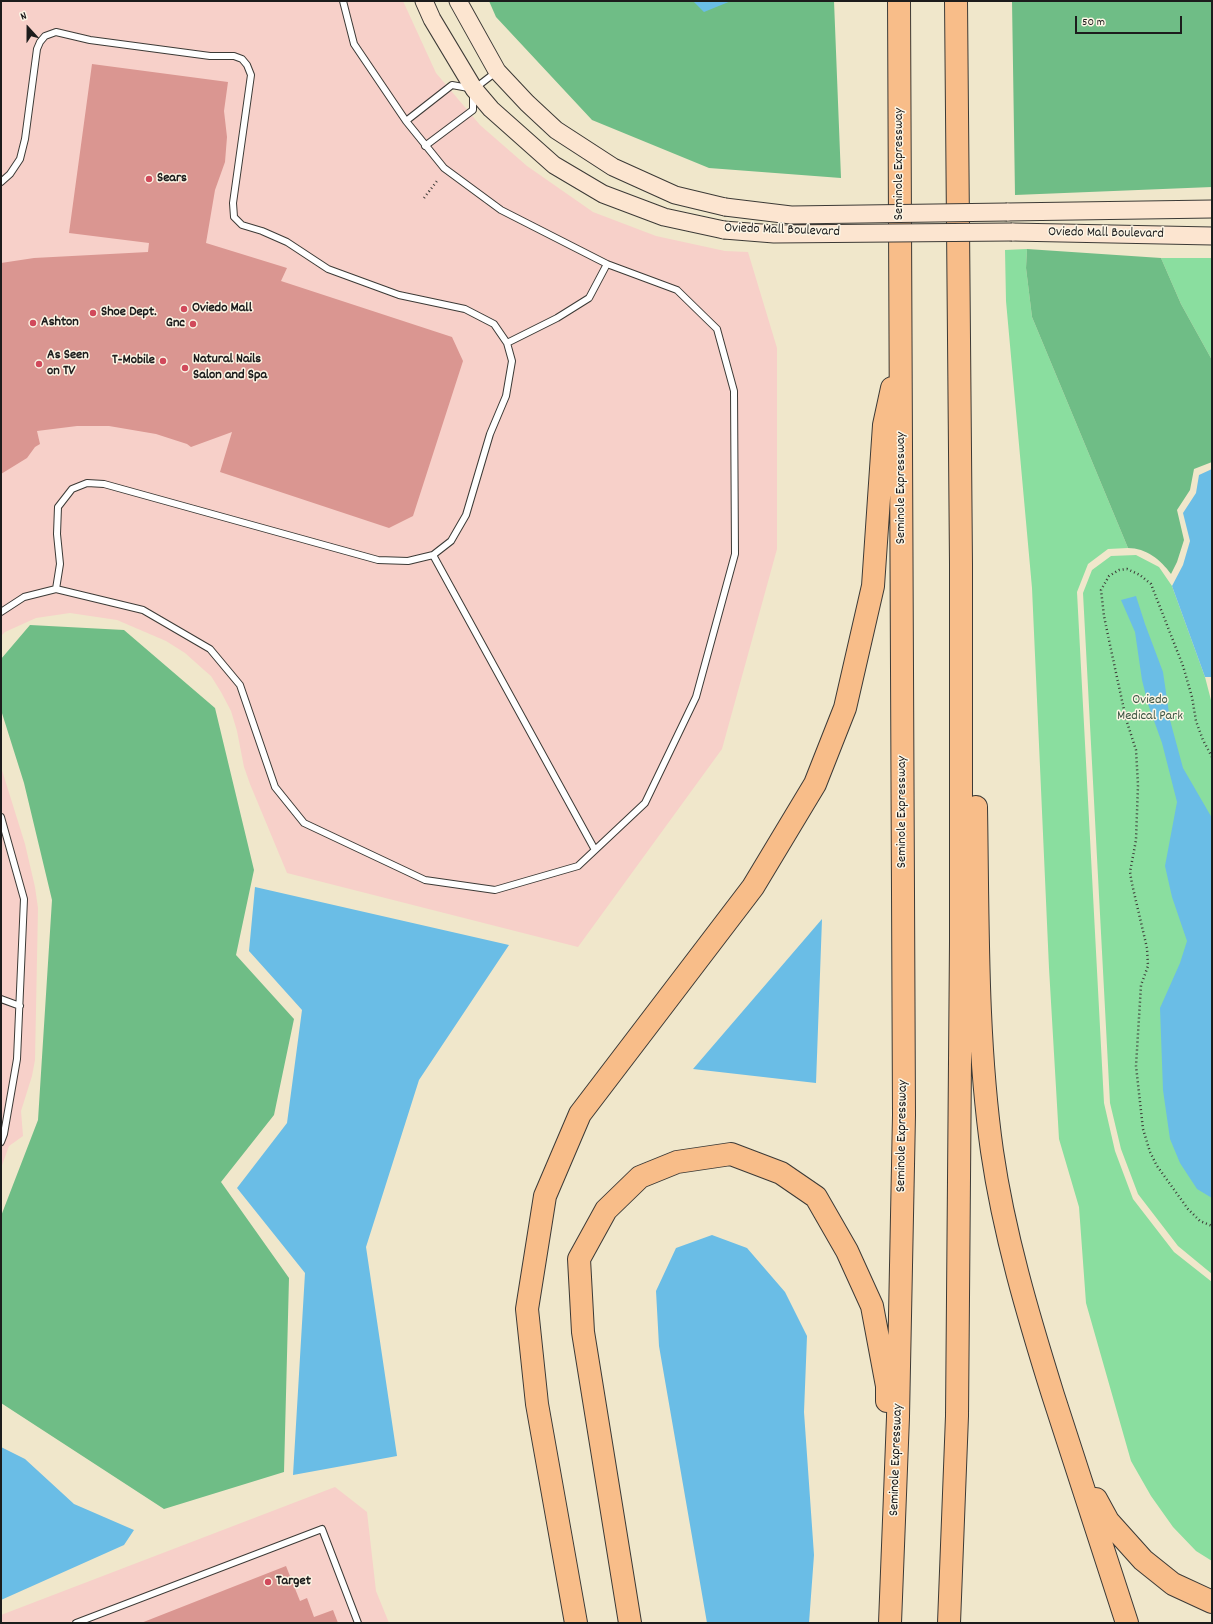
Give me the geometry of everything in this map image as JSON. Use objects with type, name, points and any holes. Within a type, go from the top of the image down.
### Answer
[{"type":"highway","name":"Seminole Expressway","points":[[890,1623],[898,1417],[904,1115],[893,428],[900,340],[899,1]]},
{"type":"highway","points":[[949,1623],[957,1408],[961,942],[961,564],[956,1]]},
{"type":"highway","points":[[576,1623],[537,1404],[527,1309],[545,1196],[580,1114],[753,887],[815,784],[845,708],[873,586],[893,428]]},
{"type":"highway","points":[[961,564],[974,709],[978,958],[984,1069],[992,1151],[1003,1210],[1027,1311],[1071,1453],[1127,1623]]},
{"type":"highway","points":[[630,1623],[582,1332],[579,1259],[606,1210],[640,1177],[677,1162],[732,1154],[781,1173],[816,1197],[847,1251],[872,1306],[887,1386],[893,1572]]},
{"type":"highway","points":[[1071,1453],[1108,1521],[1143,1560],[1173,1584],[1212,1602]]},
{"type":"street","name":"Oviedo Mall Boulevard","points":[[424,1],[432,19],[474,89],[491,109],[554,165],[603,194],[664,217],[724,230],[774,234],[1012,232],[1212,236]]},
{"type":"street","name":"Oviedo Mall Boulevard","points":[[458,1],[497,72],[556,130],[613,167],[675,195],[725,207],[792,215],[1212,209]]},
{"type":"lane","points":[[1,612],[24,597],[56,589],[143,610],[210,649],[240,685],[275,787],[304,823],[425,880],[495,890],[578,866],[645,803],[696,697],[735,554],[734,391],[717,329],[677,290],[607,264],[501,210],[444,168],[406,121],[354,44],[343,1]]},
{"type":"lane","points":[[1,182],[10,174],[20,159],[25,139],[37,49],[40,42],[49,34],[56,32],[90,40],[210,56],[234,56],[242,59],[247,65],[251,75],[233,203],[234,217],[242,225],[262,231],[287,242],[328,269],[399,294],[465,308],[494,324],[507,343],[512,361],[506,396],[490,434],[466,515],[451,541],[433,555],[408,561],[378,560],[104,484],[87,483],[72,489],[58,507],[57,534],[60,564],[56,589]]},
{"type":"lane","points":[[406,121],[452,85],[474,89],[497,72]]},
{"type":"lane","points":[[425,146],[473,110],[474,89]]},
{"type":"lane","points":[[507,343],[557,318],[589,298],[607,264]]},
{"type":"lane","points":[[433,555],[595,850]]},
{"type":"lane","points":[[1,817],[24,899],[17,1059],[4,1134],[1,1142]]},
{"type":"lane","points":[[1,999],[20,1006]]},
{"type":"lane","points":[[76,1623],[88,1621],[322,1529],[358,1623]]},
{"type":"path","points":[[424,198],[437,181]]},
{"type":"path","points":[[1212,757],[1203,740],[1196,721],[1192,697],[1183,666],[1151,584],[1140,574],[1127,569],[1119,570],[1109,576],[1101,590],[1104,616],[1126,720],[1136,750],[1138,785],[1136,840],[1130,872],[1147,948],[1148,966],[1141,985],[1136,1066],[1143,1128],[1150,1152],[1157,1166],[1174,1192],[1188,1210],[1200,1221],[1212,1226]]},
{"type":"shaded area","name":"Oviedo Mall","points":[[1,1],[403,1],[436,73],[480,125],[527,166],[593,212],[656,236],[725,251],[748,252],[777,348],[777,549],[722,749],[578,947],[287,873],[244,767],[237,731],[231,711],[211,676],[185,653],[166,641],[117,620],[70,613],[36,618],[5,632],[1,636]]},
{"type":"shaded area","points":[[1,767],[25,844],[35,887],[38,908],[35,1060],[32,1076],[21,1111],[23,1136],[9,1146],[1,1168]]},
{"type":"shaded area","points":[[335,1487],[367,1512],[376,1591],[389,1623],[1,1623],[1,1615]]},
{"type":"green space","points":[[489,1],[834,1],[841,178],[709,168],[592,120],[496,17]]},
{"type":"green space","points":[[1012,1],[1212,1],[1212,187],[1015,195]]},
{"type":"green space","points":[[1027,249],[1026,268],[1032,317],[1128,548],[1108,549],[1088,564],[1077,592],[1104,1103],[1115,1151],[1133,1199],[1174,1252],[1212,1282],[1212,1561],[1196,1551],[1173,1527],[1151,1496],[1131,1461],[1086,1303],[1079,1207],[1059,1139],[1049,968],[1032,588],[1006,301],[1005,250]]},
{"type":"green space","points":[[1027,249],[1161,258],[1181,304],[1212,360],[1212,462],[1194,469],[1190,490],[1177,510],[1184,540],[1177,562],[1171,574],[1163,564],[1152,556],[1141,550],[1128,548],[1032,317],[1026,268]]},
{"type":"green space","points":[[1161,258],[1212,258],[1212,360],[1181,304]]},
{"type":"green space","name":"Oviedo Medical Park","points":[[1136,555],[1159,567],[1172,586],[1205,677],[1212,704],[1212,1274],[1178,1246],[1138,1194],[1121,1149],[1110,1103],[1083,593],[1092,570],[1111,556]]},
{"type":"green space","points":[[30,625],[124,630],[215,708],[254,870],[236,955],[294,1019],[274,1115],[221,1182],[289,1278],[284,1472],[164,1509],[1,1403],[1,1216],[38,1120],[52,900],[24,783],[1,710],[1,659]]},
{"type":"water","points":[[693,1],[731,1],[704,12]]},
{"type":"water","points":[[1212,469],[1212,677],[1205,677],[1172,586],[1183,565],[1190,541],[1183,513],[1196,493],[1199,475]]},
{"type":"water","points":[[1136,596],[1163,672],[1170,720],[1183,768],[1212,818],[1212,1198],[1197,1189],[1180,1163],[1170,1139],[1163,1090],[1160,1008],[1180,963],[1187,941],[1172,897],[1165,866],[1177,802],[1162,743],[1148,704],[1142,680],[1135,632],[1121,600]]},
{"type":"water","points":[[255,887],[509,945],[419,1080],[366,1247],[397,1456],[293,1475],[305,1273],[237,1188],[287,1123],[302,1010],[249,951]]},
{"type":"water","points":[[822,919],[816,1083],[693,1069]]},
{"type":"water","points":[[712,1235],[747,1248],[785,1292],[807,1336],[804,1412],[814,1555],[809,1623],[707,1623],[659,1346],[656,1291],[676,1248]]},
{"type":"water","points":[[1,1447],[25,1459],[74,1504],[134,1530],[124,1545],[1,1600]]},
{"type":"building","name":"Oviedo Mall","points":[[92,64],[228,82],[224,111],[227,137],[225,162],[215,190],[206,243],[287,268],[281,281],[452,337],[463,361],[413,516],[389,528],[220,472],[232,432],[191,447],[187,444],[156,434],[109,426],[77,426],[37,431],[40,444],[35,447],[27,458],[1,474],[1,263],[34,258],[148,252],[149,243],[69,233]]},
{"type":"building","name":"Target","points":[[286,1566],[300,1601],[307,1598],[314,1617],[333,1610],[338,1623],[141,1623]]},
{"type":"place","name":"Sears","points":[[149,179]]},
{"type":"place","name":"Oviedo Mall","points":[[184,309]]},
{"type":"place","name":"Shoe Dept.","points":[[93,313]]},
{"type":"place","name":"Ashton","points":[[33,323]]},
{"type":"place","name":"Gnc","points":[[193,324]]},
{"type":"place","name":"T-Mobile","points":[[163,361]]},
{"type":"place","name":"As Seen on TV","points":[[39,364]]},
{"type":"place","name":"Natural Nails Salon and Spa","points":[[185,368]]},
{"type":"place","name":"Target","points":[[268,1582]]}]
